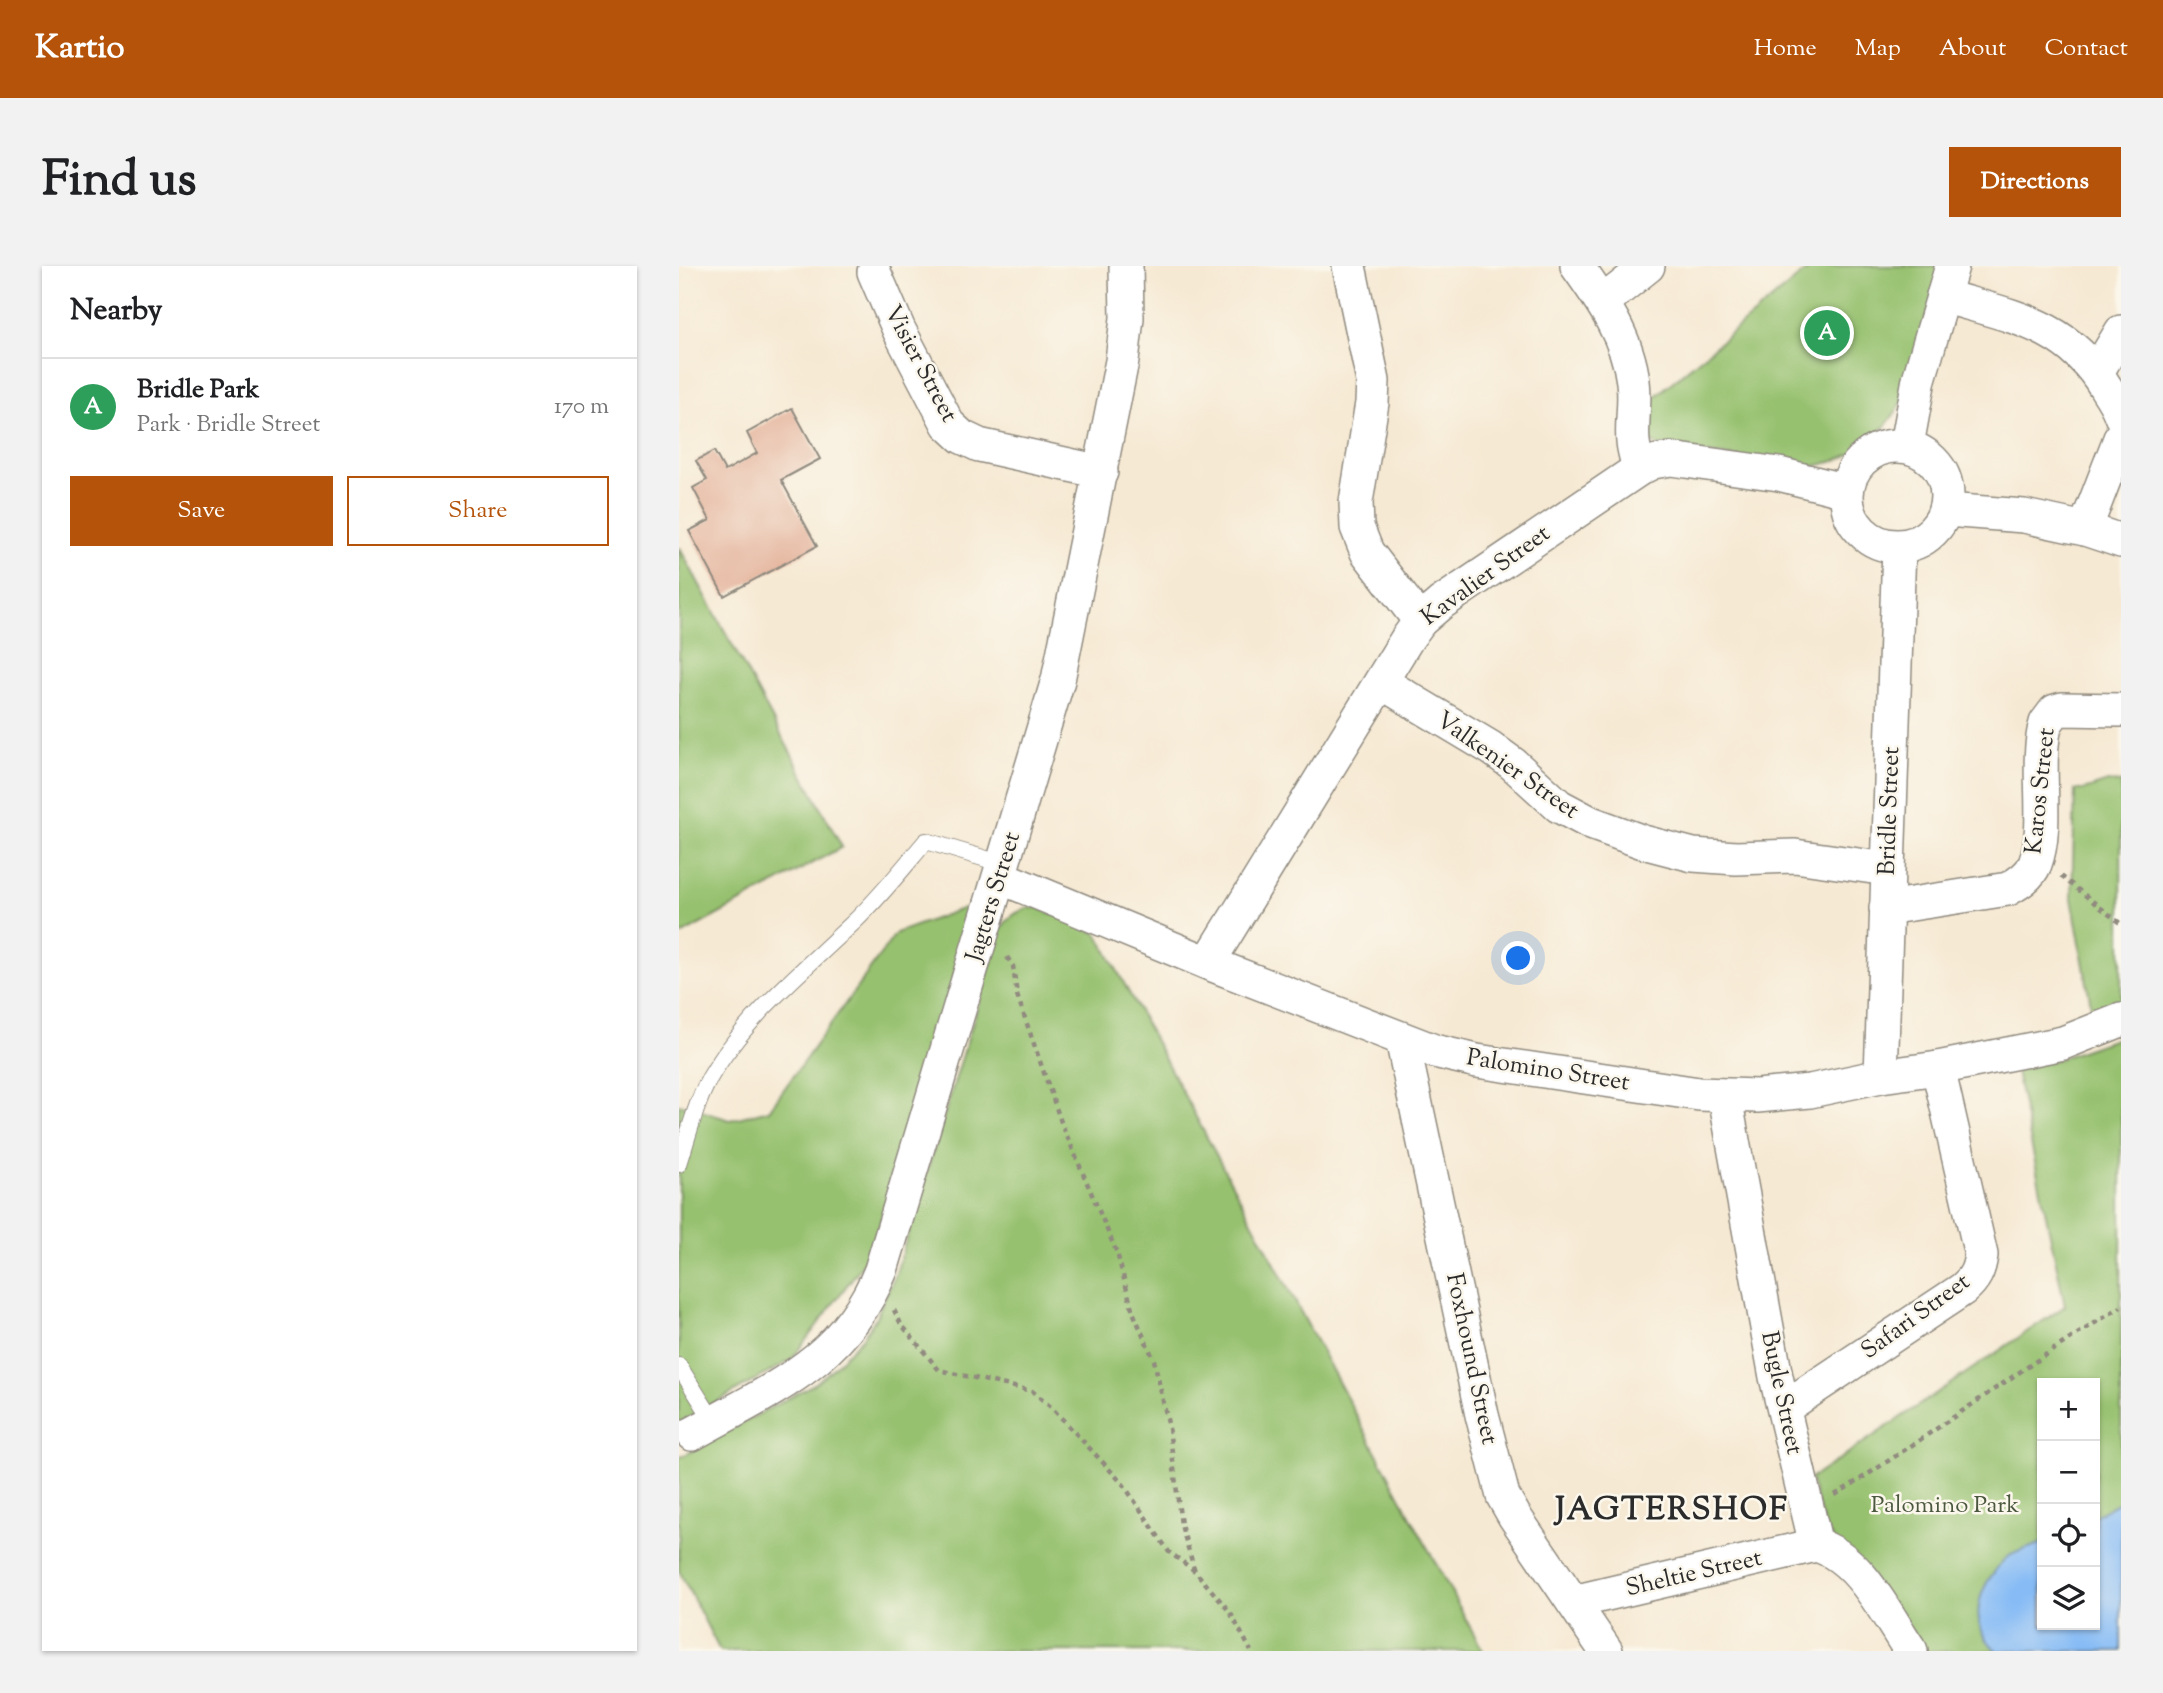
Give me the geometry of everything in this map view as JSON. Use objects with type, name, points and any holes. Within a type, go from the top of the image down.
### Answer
[{"type":"street","name":"Jagters Street","points":[[703,1428],[819,1359],[851,1324],[877,1281],[1058,680],[1122,361],[1127,318],[1126,266]]},
{"type":"street","points":[[1349,266],[1373,381],[1356,502],[1357,527],[1367,552],[1420,621]]},
{"type":"street","points":[[1577,266],[1603,302],[1615,325],[1633,380],[1633,441],[1639,469]]},
{"type":"street","points":[[1603,302],[1648,266]]},
{"type":"street","name":"Visier Street","points":[[874,272],[899,330],[948,424],[955,431],[979,445],[1101,472]]},
{"type":"street","points":[[1907,445],[1919,379],[1947,281],[2058,336],[2097,372],[2121,416]]},
{"type":"street","points":[[2097,372],[2121,332]]},
{"type":"street","points":[[2085,529],[2121,436]]},
{"type":"street","points":[[1907,445],[1926,454],[1940,469],[1947,489],[1946,510],[1939,524],[1928,536],[1899,547],[1878,543],[1860,531],[1848,513],[1846,491],[1852,471],[1866,455],[1886,446],[1907,445]]},
{"type":"street","name":"Kavalier Street","points":[[1208,963],[1420,621],[1441,603],[1653,462],[1671,459],[1779,474],[1846,491]]},
{"type":"street","points":[[1946,510],[2024,516],[2085,529],[2121,541]]},
{"type":"street","name":"Bridle Street","points":[[1881,1076],[1899,547]]},
{"type":"street","name":"Valkenier Street","points":[[1381,682],[1491,748],[1513,764],[1559,806],[1591,823],[1643,842],[1693,855],[1736,858],[1795,856],[1887,869]]},
{"type":"street","name":"Karos Street","points":[[1886,908],[2008,889],[2028,876],[2035,864],[2039,842],[2046,723],[2055,711],[2062,709],[2121,710]]},
{"type":"street","name":"Palomino Street","points":[[1002,871],[1208,963],[1434,1051],[1476,1061],[1725,1097],[1810,1091],[1881,1076],[1938,1068],[2063,1043],[2121,1020]]},
{"type":"street","name":"Foxhound Street","points":[[1402,1039],[1503,1496],[1606,1651]]},
{"type":"street","name":"Safari Street","points":[[1784,1408],[1963,1289],[1980,1268],[1981,1255],[1938,1068]]},
{"type":"street","name":"Bugle Street","points":[[1725,1097],[1776,1377],[1816,1545]]},
{"type":"street","points":[[1816,1545],[1832,1551],[1851,1564],[1911,1651]]},
{"type":"street","name":"Sheltie Street","points":[[1573,1602],[1816,1545]]},
{"type":"lane","points":[[679,1165],[696,1110],[713,1070],[743,1030],[789,981],[856,920],[926,841],[1002,871]]},
{"type":"lane","points":[[679,1366],[703,1428]]},
{"type":"path","points":[[2035,864],[2065,878],[2121,924]]},
{"type":"path","points":[[985,925],[1013,966],[1017,995],[1061,1122],[1117,1253],[1133,1312],[1154,1360],[1168,1428],[1181,1525],[1195,1571]]},
{"type":"path","points":[[877,1281],[901,1324],[939,1370],[1032,1391],[1052,1408],[1123,1484],[1169,1552],[1195,1571],[1230,1612],[1251,1651]]},
{"type":"path","points":[[1807,1512],[1898,1456],[2068,1339],[2121,1307]]},
{"type":"green space","points":[[1812,266],[1941,266],[1903,400],[1875,437],[1852,453],[1808,467],[1660,447],[1649,440],[1647,403]]},
{"type":"green space","points":[[679,547],[842,847],[679,936]]},
{"type":"green space","points":[[2108,782],[2121,783],[2121,1005],[2093,1017],[2072,898],[2075,790],[2084,790]]},
{"type":"green space","points":[[964,908],[974,910],[871,1253],[791,1360],[679,1423],[679,1104],[730,1120],[769,1110],[896,933]]},
{"type":"green space","points":[[1028,908],[1039,908],[1097,933],[1483,1651],[720,1651],[679,1571],[679,1458],[812,1385],[830,1371],[862,1338],[875,1319],[895,1276],[1002,927],[1013,915]]},
{"type":"green space","name":"Palomino Park","points":[[2121,1037],[2121,1651],[1924,1651],[1826,1530],[1810,1479],[2065,1306],[2016,1071]]},
{"type":"water","points":[[2121,1501],[2121,1651],[1997,1651],[1988,1642],[1979,1622],[1978,1611],[1983,1591],[2006,1558],[2037,1545],[2037,1630],[2100,1630],[2100,1513]]},
{"type":"building","points":[[792,408],[820,459],[781,480],[817,546],[724,596],[689,531],[710,520],[693,488],[707,480],[696,461],[714,451],[725,471],[757,453],[747,433]]},
{"type":"place","name":"Bridle Park","points":[[1827,333]]},
{"type":"district","name":"JAGTERSHOF","points":[[1672,1511]]}]
